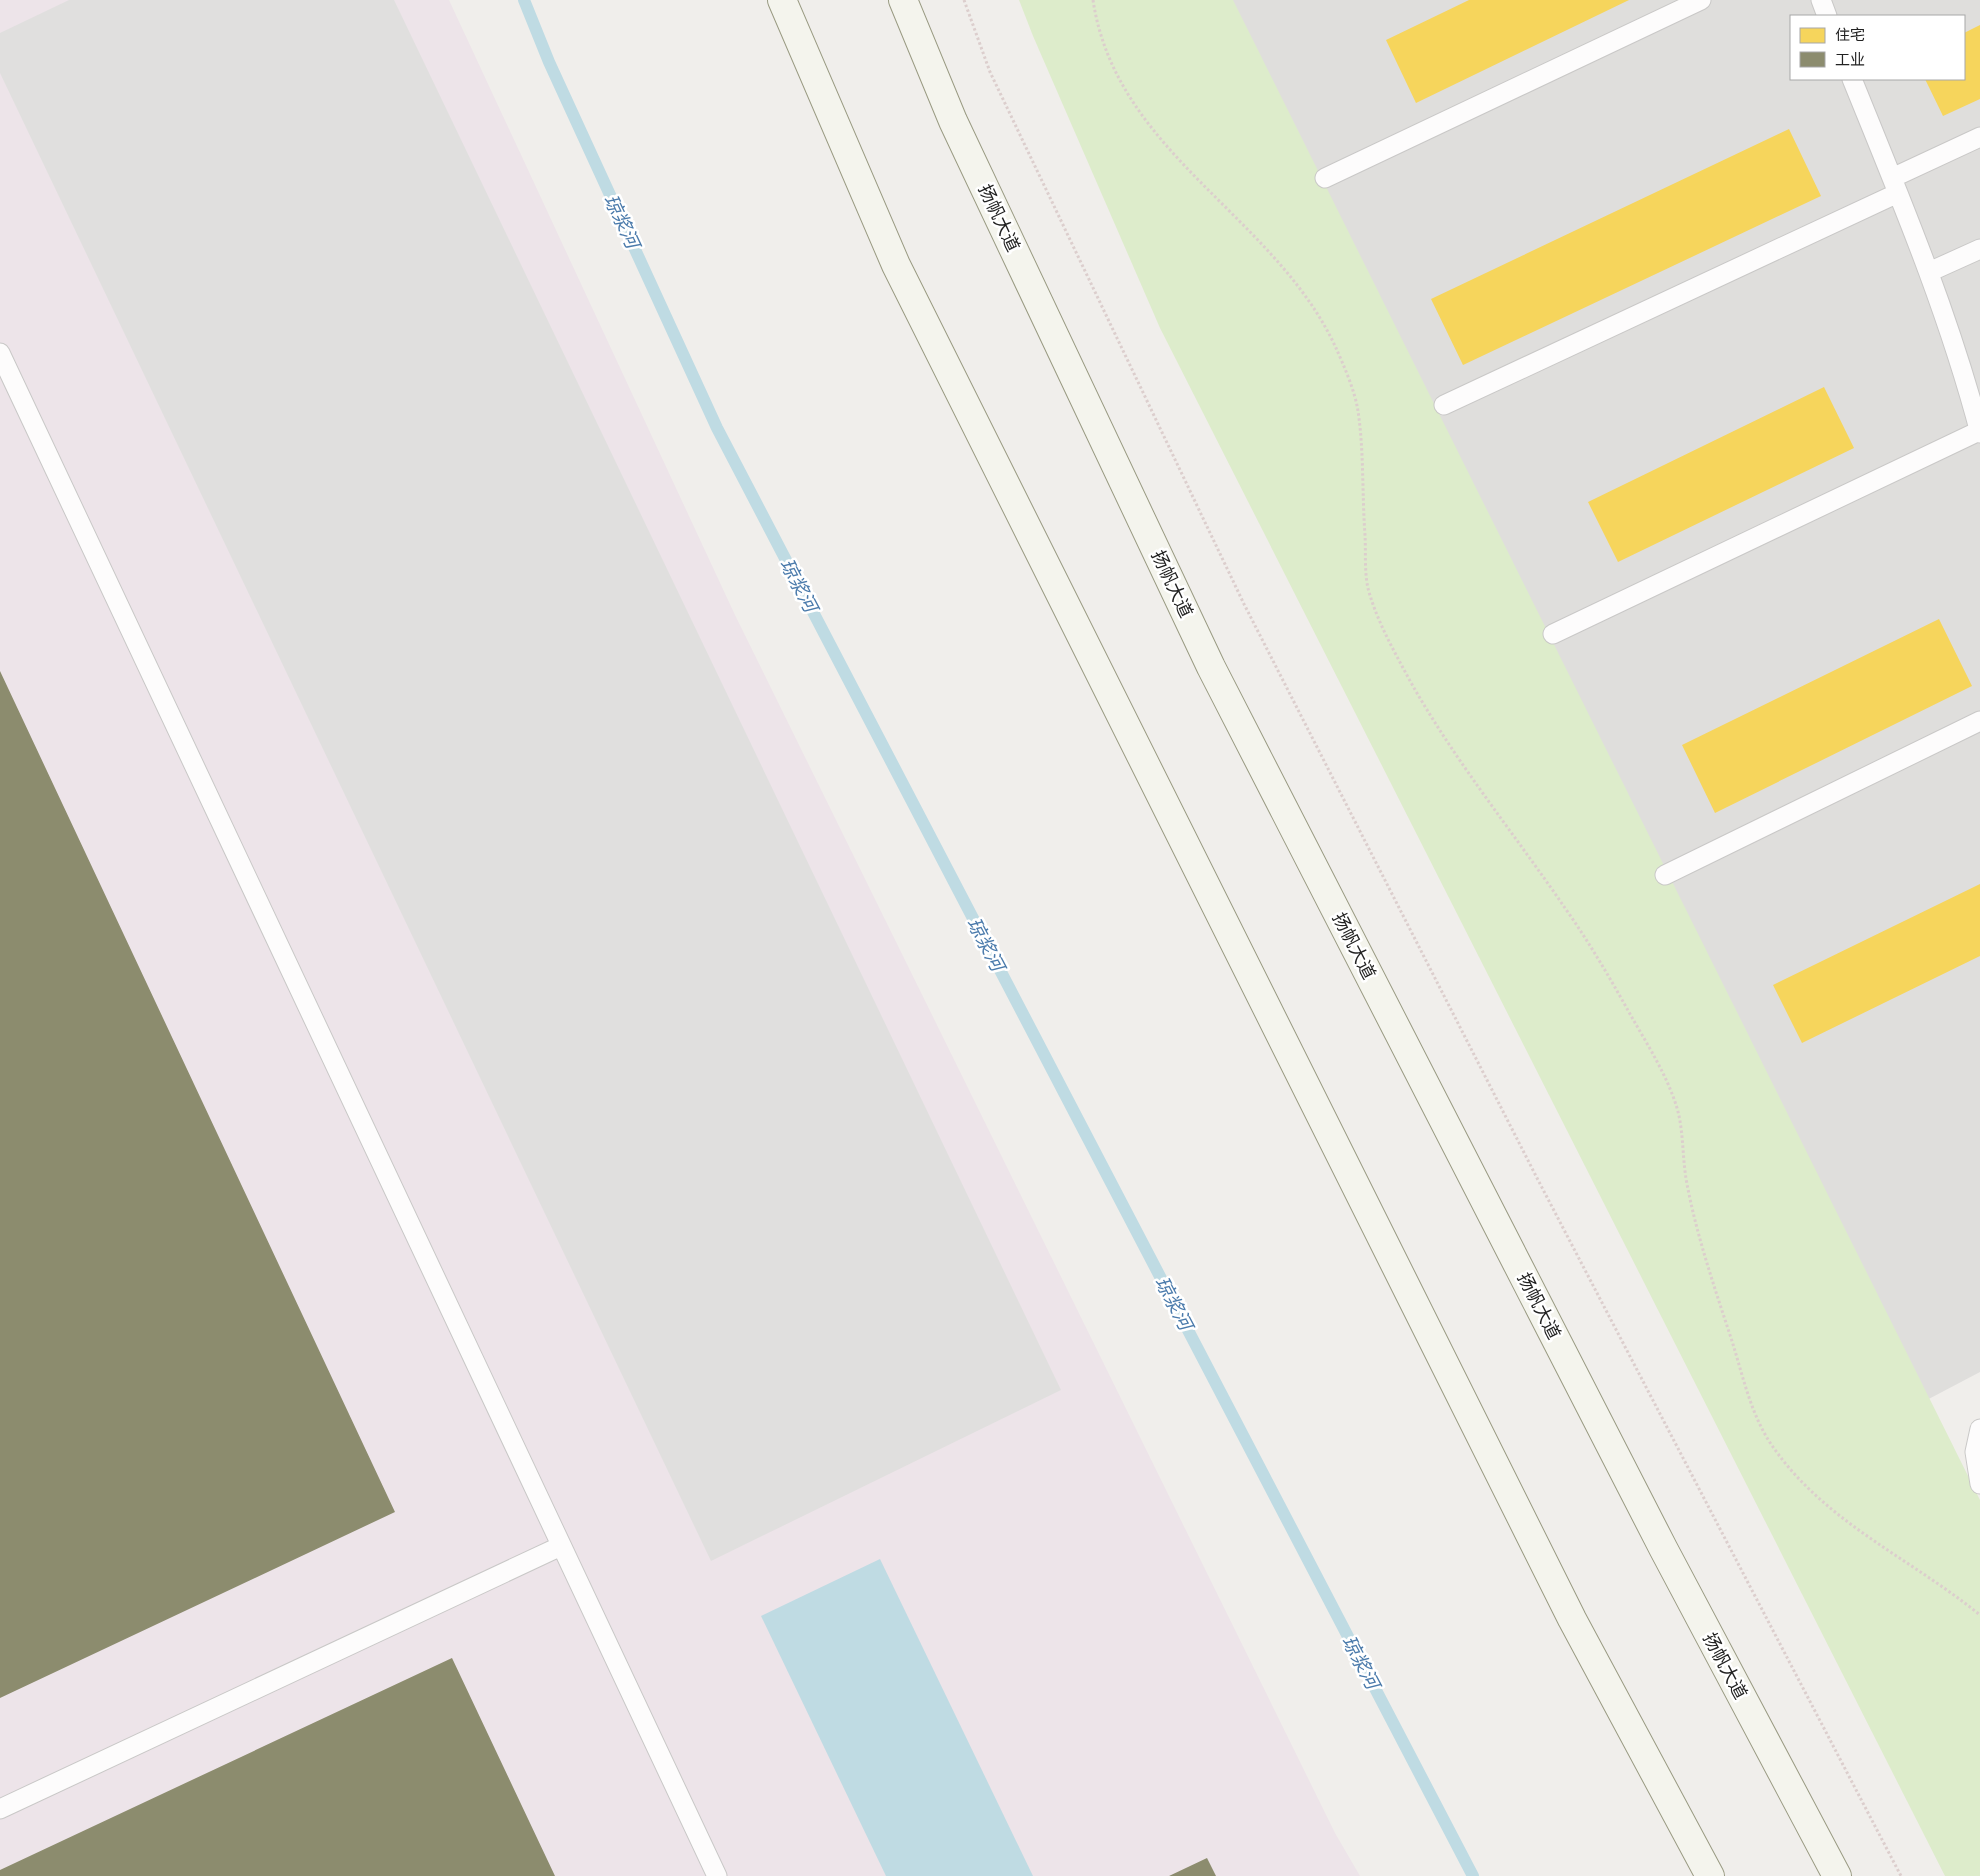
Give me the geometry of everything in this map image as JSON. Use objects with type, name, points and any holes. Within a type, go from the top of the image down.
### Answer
[{"type":"main road","points":[[782,0],[896,264],[1572,1619],[1710,1876]]},
{"type":"main road","name":"扬帆大道","points":[[903,0],[953,121],[1211,667],[1663,1548],[1837,1876]]},
{"type":"lane","points":[[1325,178],[1701,0]]},
{"type":"lane","points":[[1821,0],[1827,15]]},
{"type":"lane","points":[[1553,634],[1980,432],[1973,372],[1929,272],[1852,80]]},
{"type":"lane","points":[[1444,405],[1895,185],[1980,137]]},
{"type":"lane","points":[[1929,272],[1980,249]]},
{"type":"lane","points":[[0,353],[717,1876]]},
{"type":"lane","points":[[1665,876],[1980,721]]},
{"type":"lane","points":[[1980,1429],[1975,1452],[1980,1484]]},
{"type":"lane","points":[[0,1809],[562,1546]]},
{"type":"path","points":[[964,0],[990,72],[1244,604],[1537,1178],[1901,1876]]},
{"type":"path","points":[[1093,0],[1096,22],[1115,75],[1148,125],[1210,194],[1260,241],[1306,297],[1335,346],[1358,406],[1368,588],[1386,634],[1433,722],[1477,788],[1567,910],[1622,1000],[1664,1076],[1678,1111],[1686,1182],[1708,1268],[1756,1416],[1772,1445],[1800,1480],[1837,1515],[1959,1598],[1980,1615]]},
{"type":"shaded area","points":[[0,0],[449,0],[735,615],[1335,1833],[1360,1876],[0,1876]]},
{"type":"shaded area","points":[[69,0],[394,0],[1061,1390],[711,1561],[0,73],[0,33]]},
{"type":"shaded area","points":[[1230,0],[1980,0],[1980,1372],[1923,1402]]},
{"type":"green space","points":[[1019,0],[1233,0],[1980,1500],[1980,1876],[1945,1876],[1160,328]]},
{"type":"water","points":[[880,1559],[1033,1876],[886,1876],[761,1616]]},
{"type":"building: 住宅","points":[[1469,0],[1629,0],[1416,103],[1386,40]]},
{"type":"building: 住宅","points":[[1980,25],[1980,99],[1943,116],[1925,80],[1965,80],[1965,32]]},
{"type":"building: 住宅","points":[[1789,129],[1821,196],[1463,365],[1431,299]]},
{"type":"building: 住宅","points":[[1824,387],[1854,448],[1618,562],[1588,502]]},
{"type":"building: 住宅","points":[[1939,619],[1972,686],[1715,813],[1682,745]]},
{"type":"building: 住宅","points":[[1980,884],[1980,956],[1802,1043],[1773,985]]},
{"type":"building: 工业","points":[[0,671],[395,1512],[0,1698]]},
{"type":"building: 工业","points":[[452,1658],[555,1876],[0,1876],[0,1870]]},
{"type":"building: 工业","points":[[1207,1858],[1216,1876],[1169,1876]]},
{"type":"waterway","name":"琼浆河","points":[[524,0],[549,62],[717,428],[1473,1876]]}]
